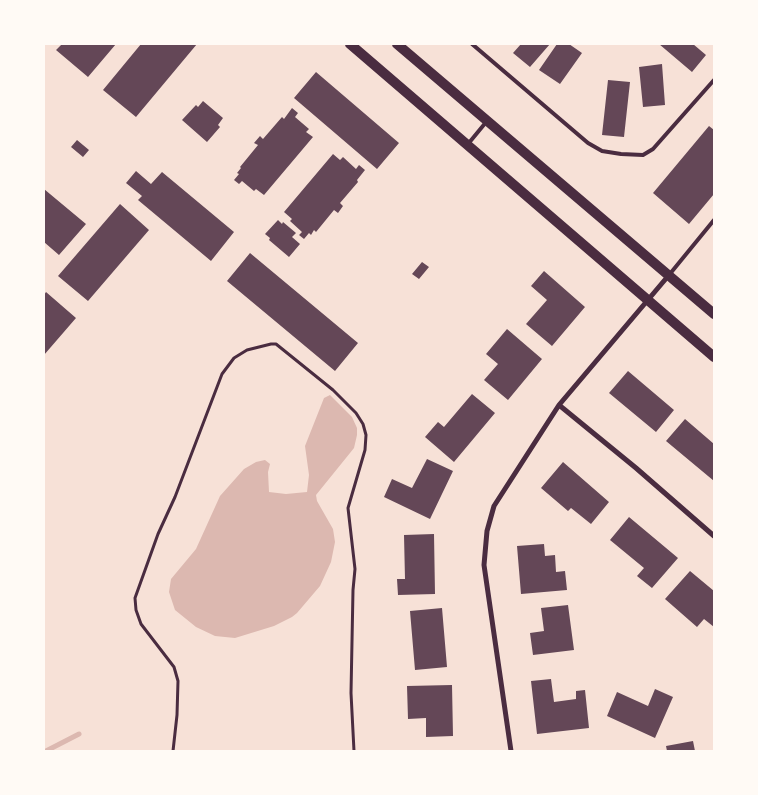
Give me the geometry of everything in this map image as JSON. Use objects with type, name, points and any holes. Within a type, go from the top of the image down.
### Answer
[{"type":"main road","points":[[350,44],[714,357]]},
{"type":"main road","points":[[397,44],[714,314]]},
{"type":"street","points":[[511,751],[484,565],[487,531],[494,506],[559,405],[669,275]]},
{"type":"street","points":[[559,405],[636,468],[714,536]]},
{"type":"lane","points":[[472,44],[588,143],[602,151],[643,155],[653,149],[714,80]]},
{"type":"lane","points":[[468,144],[487,121]]},
{"type":"lane","points":[[669,275],[714,220]]},
{"type":"path","points":[[173,751],[178,681],[174,668],[140,624],[135,598],[158,534],[175,498],[222,374],[234,358],[247,350],[271,344],[276,344],[338,395],[356,413],[363,424],[366,435],[364,450],[348,508],[355,570],[351,694],[354,751]]},
{"type":"shaded area","points":[[330,395],[352,417],[357,428],[357,435],[354,448],[316,495],[317,501],[333,529],[335,542],[331,562],[320,586],[297,613],[274,626],[235,638],[215,636],[196,627],[175,610],[169,592],[171,579],[196,549],[220,496],[244,469],[256,462],[265,460],[270,464],[268,472],[269,492],[286,494],[307,492],[309,475],[305,446],[324,398]]},
{"type":"building","points":[[62,44],[116,44],[88,77],[56,50]]},
{"type":"building","points":[[141,44],[197,44],[136,117],[103,90]]},
{"type":"building","points":[[521,44],[550,44],[530,67],[513,53]]},
{"type":"building","points":[[557,44],[569,44],[582,53],[560,84],[539,70]]},
{"type":"building","points":[[659,44],[693,44],[706,55],[692,72]]},
{"type":"building","points":[[662,64],[665,105],[643,107],[639,67]]},
{"type":"building","points":[[316,72],[399,143],[377,169],[294,98]]},
{"type":"building","points":[[608,80],[630,82],[624,137],[602,135]]},
{"type":"building","points":[[203,101],[223,118],[218,125],[220,127],[207,142],[182,120],[196,105],[198,107]]},
{"type":"building","points":[[292,108],[298,113],[295,117],[309,129],[306,132],[313,137],[264,195],[256,189],[254,191],[242,181],[239,184],[234,180],[239,174],[237,173],[240,167],[258,145],[254,143],[260,136],[263,139],[282,117],[284,119]]},
{"type":"building","points":[[709,126],[714,130],[714,194],[689,224],[653,193]]},
{"type":"building","points":[[77,140],[89,150],[83,157],[71,147]]},
{"type":"building","points":[[333,154],[340,160],[343,157],[356,169],[359,165],[365,170],[357,180],[358,182],[340,203],[343,206],[338,213],[334,210],[316,232],[314,230],[311,235],[309,233],[304,239],[299,235],[302,232],[290,221],[292,219],[284,212]]},
{"type":"building","points":[[136,171],[151,184],[162,172],[234,232],[211,261],[138,200],[142,196],[126,183]]},
{"type":"building","points":[[44,189],[86,224],[59,255],[44,242]]},
{"type":"building","points":[[120,204],[149,230],[88,301],[58,276]]},
{"type":"building","points":[[278,220],[296,233],[292,237],[300,244],[289,257],[269,240],[270,238],[265,234]]},
{"type":"building","points":[[250,253],[358,343],[335,371],[227,281]]},
{"type":"building","points":[[422,262],[429,267],[419,279],[412,274]]},
{"type":"building","points":[[544,271],[585,307],[552,346],[526,324],[547,300],[531,286]]},
{"type":"building","points":[[46,292],[76,318],[44,355],[44,295]]},
{"type":"building","points":[[507,329],[542,359],[508,400],[484,380],[498,364],[486,354]]},
{"type":"building","points":[[628,371],[674,410],[656,432],[609,393]]},
{"type":"building","points":[[472,394],[495,413],[454,462],[425,437],[438,422],[444,427]]},
{"type":"building","points":[[685,419],[714,444],[714,481],[666,441]]},
{"type":"building","points":[[427,459],[453,471],[430,519],[384,497],[392,479],[412,488]]},
{"type":"building","points":[[563,462],[609,502],[591,524],[571,508],[568,511],[541,488]]},
{"type":"building","points":[[629,517],[678,558],[652,588],[637,576],[644,568],[610,540]]},
{"type":"building","points":[[434,534],[435,594],[398,595],[397,579],[405,579],[404,535]]},
{"type":"building","points":[[544,544],[545,556],[555,555],[556,572],[565,571],[567,590],[521,594],[517,546]]},
{"type":"building","points":[[690,571],[714,591],[714,627],[704,619],[697,627],[665,599]]},
{"type":"building","points":[[568,605],[574,650],[533,655],[530,633],[544,631],[541,608]]},
{"type":"building","points":[[442,608],[447,667],[415,670],[410,611]]},
{"type":"building","points":[[551,679],[554,702],[576,699],[576,691],[585,690],[589,728],[537,734],[531,681]]},
{"type":"building","points":[[452,685],[453,736],[426,737],[426,718],[408,719],[407,686]]},
{"type":"building","points":[[655,689],[673,697],[655,738],[607,716],[617,692],[648,706]]},
{"type":"building","points":[[693,741],[695,751],[667,751],[666,746]]},
{"type":"waterway","points":[[46,751],[79,734]]}]
